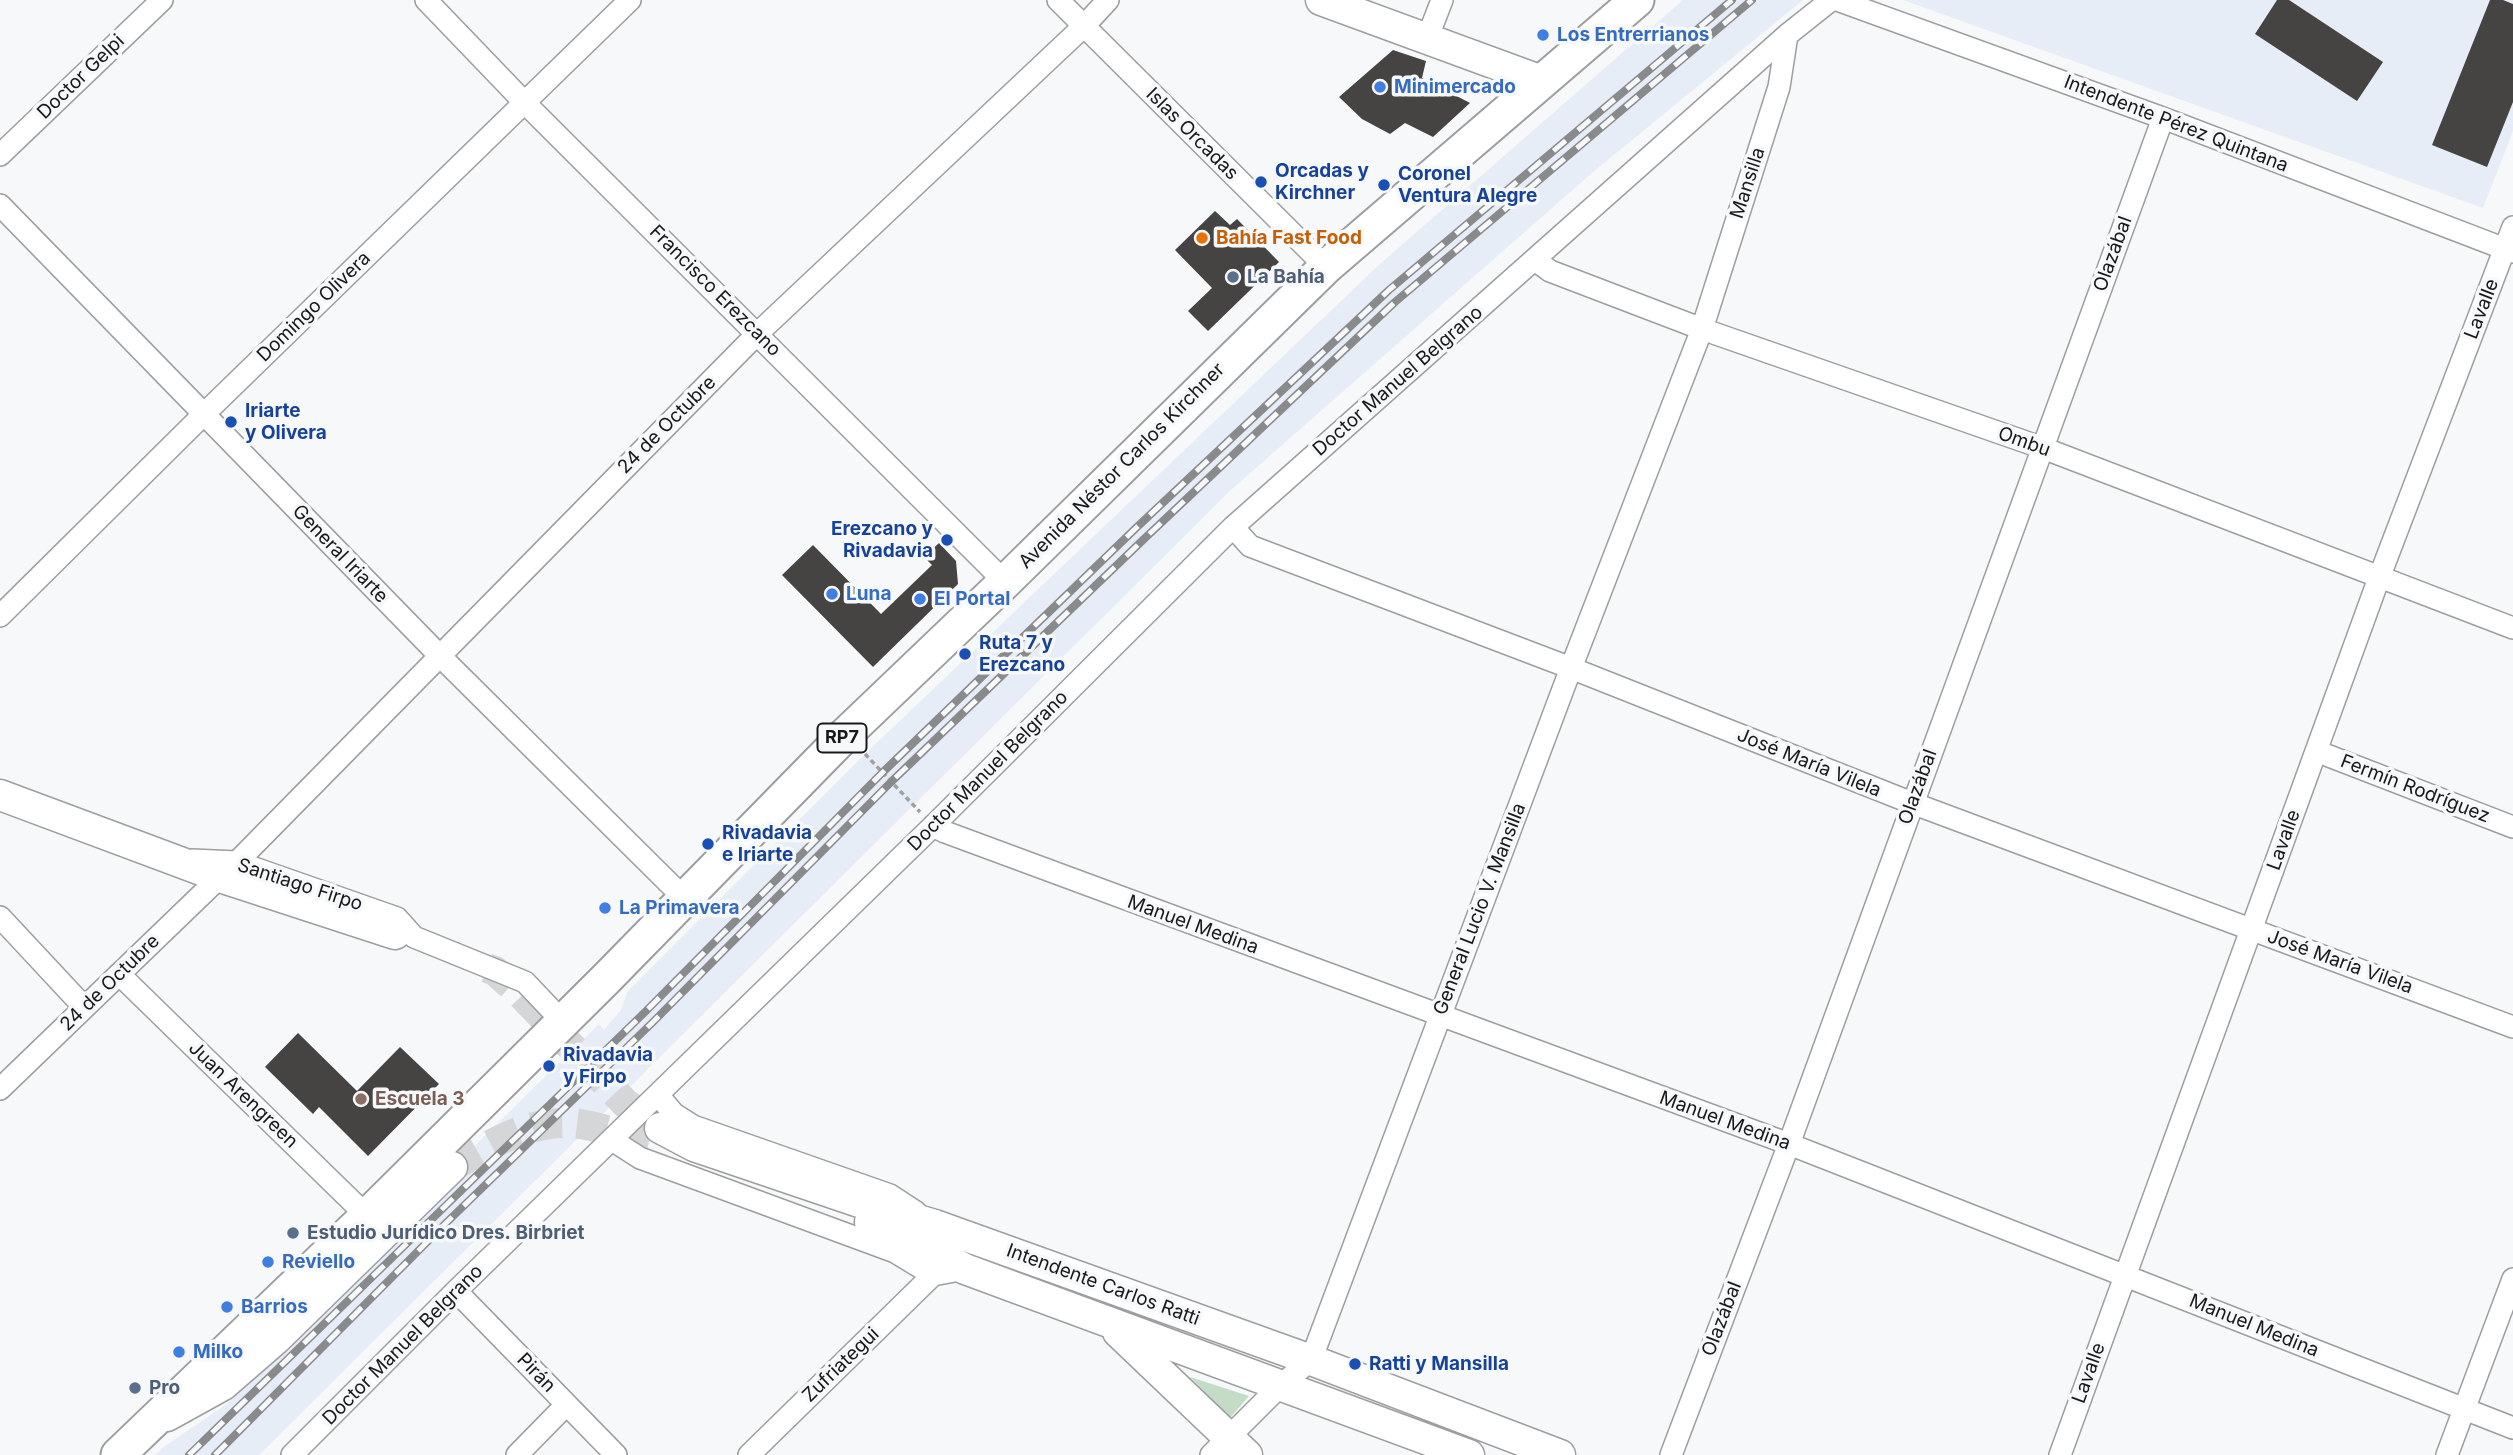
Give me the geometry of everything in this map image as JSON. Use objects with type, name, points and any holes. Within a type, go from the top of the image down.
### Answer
[{"type":"main road","points":[[1321,0],[1542,81]]},
{"type":"main road","name":"Avenida Néstor Carlos Kirchner","points":[[118,1455],[367,1216],[846,734],[1326,267],[1637,0]]},
{"type":"main road","name":"Santiago Firpo","points":[[0,794],[222,876],[404,936]]},
{"type":"main road","name":"Intendente Carlos Ratti","points":[[1469,1455],[965,1269],[873,1223],[655,1135],[935,1225],[1311,1360],[1560,1455]]},
{"type":"main road","points":[[150,1424],[186,1408],[223,1385],[276,1339],[452,1167]]},
{"type":"main road","points":[[1110,1324],[1229,1449]]},
{"type":"street","name":"Doctor Gelpi","points":[[0,155],[162,0]]},
{"type":"street","name":"Francisco Erezcano","points":[[426,0],[525,103],[1005,582]]},
{"type":"street","name":"Domingo Olivera","points":[[0,616],[630,0]]},
{"type":"street","name":"Islas Orcadas","points":[[1058,0],[1326,267]]},
{"type":"street","name":"24 de Octubre","points":[[0,1089],[222,876],[758,333],[1084,26],[1108,0]]},
{"type":"street","points":[[1427,39],[1442,0]]},
{"type":"street","name":"Doctor Manuel Belgrano","points":[[292,1455],[456,1291],[933,826],[1233,527],[1787,35],[1831,0]]},
{"type":"street","name":"Intendente Pérez Quintana","points":[[1837,0],[2163,118],[2509,251]]},
{"type":"street","name":"Mansilla","points":[[1702,329],[1779,87],[1787,35]]},
{"type":"street","name":"Olazábal","points":[[1671,1455],[1789,1144],[2163,118]]},
{"type":"street","name":"General Iriarte","points":[[0,205],[439,656],[684,898]]},
{"type":"street","name":"Lavalle","points":[[2060,1455],[2379,578],[2509,251],[2513,227]]},
{"type":"street","name":"Ombu","points":[[1535,260],[1550,271],[1702,329],[2043,448],[2513,628]]},
{"type":"street","name":"General Lucio V. Mansilla","points":[[1229,1449],[1281,1385],[1311,1360],[1571,668],[1702,329]]},
{"type":"street","name":"José María Vilela","points":[[1233,527],[1250,546],[1571,668],[1912,803],[2513,1027]]},
{"type":"street","name":"Fermín Rodríguez","points":[[2316,751],[2513,827]]},
{"type":"street","name":"Manuel Medina","points":[[933,826],[1789,1144],[2513,1428]]},
{"type":"street","name":"Santiago Firpo","points":[[222,876],[390,948],[404,936]]},
{"type":"street","name":"Santiago Firpo","points":[[222,876],[397,918],[404,936],[525,982],[562,1021]]},
{"type":"street","points":[[0,917],[84,1007]]},
{"type":"street","name":"Juan Arengreen","points":[[119,974],[367,1216]]},
{"type":"street","name":"Intendente Carlos Ratti","points":[[658,1095],[674,1114],[693,1126],[890,1195],[935,1225]]},
{"type":"street","points":[[612,1140],[640,1158],[895,1252],[933,1275],[965,1269]]},
{"type":"street","name":"Zufriategui","points":[[749,1455],[933,1275]]},
{"type":"street","points":[[2447,1455],[2513,1279]]},
{"type":"street","name":"Pirán","points":[[456,1291],[616,1455]]},
{"type":"street","points":[[517,1455],[566,1405]]},
{"type":"path","points":[[846,734],[933,826]]},
{"type":"shaded area","points":[[1683,0],[1803,0],[1593,172],[1232,489],[259,1455],[155,1455],[227,1404],[458,1169],[457,1163],[599,1024],[604,1030],[621,1010],[628,991],[867,752],[1381,263]]},
{"type":"shaded area","points":[[1903,0],[2513,0],[2513,131],[2483,208]]},
{"type":"green space","points":[[1190,1377],[1249,1396],[1230,1418]]},
{"type":"building","points":[[2277,0],[2289,0],[2383,62],[2357,101],[2255,34]]},
{"type":"building","points":[[2490,0],[2503,0],[2513,4],[2513,102],[2487,167],[2432,145]]},
{"type":"building","points":[[1393,50],[1426,61],[1422,78],[1470,103],[1433,137],[1405,123],[1390,134],[1362,119],[1339,97]]},
{"type":"building","name":"La Bahía","points":[[1215,211],[1230,225],[1237,219],[1279,262],[1208,331],[1188,311],[1212,288],[1175,250]]},
{"type":"building","name":"Luna","points":[[939,543],[956,561],[958,584],[873,667],[782,575],[813,545],[881,614],[932,565],[924,557]]},
{"type":"building","name":"Escuela 3","points":[[298,1033],[357,1091],[400,1047],[439,1084],[368,1156],[319,1107],[313,1114],[265,1067]]},
{"type":"tunnel","points":[[487,968],[495,971],[520,993],[625,1103],[660,1128]]},
{"type":"tunnel","points":[[452,1167],[513,1134],[546,1125],[580,1124],[649,1142]]},
{"type":"railway","points":[[189,1455],[645,1012],[882,773],[1136,528],[1389,290],[1732,0]]},
{"type":"railway","points":[[215,1455],[445,1224],[653,1022],[891,782],[1144,539],[1395,302],[1752,0]]},
{"type":"place","name":"Los Entrerrianos","points":[[1543,35]]},
{"type":"place","name":"Minimercado","points":[[1380,87]]},
{"type":"place","name":"Orcadas y Kirchner","points":[[1261,182]]},
{"type":"place","name":"Coronel Ventura Alegre","points":[[1384,185]]},
{"type":"place","name":"Bahía Fast Food","points":[[1202,238]]},
{"type":"place","name":"La Bahía","points":[[1233,277]]},
{"type":"place","name":"Iriarte y Olivera","points":[[231,422]]},
{"type":"place","name":"Erezcano y Rivadavia","points":[[947,540]]},
{"type":"place","name":"Luna","points":[[832,594]]},
{"type":"place","name":"El Portal","points":[[920,599]]},
{"type":"place","name":"Ruta 7 y Erezcano","points":[[965,654]]},
{"type":"place","name":"Rivadavia e Iriarte","points":[[708,844]]},
{"type":"place","name":"La Primavera","points":[[605,908]]},
{"type":"place","name":"Rivadavia y Firpo","points":[[549,1066]]},
{"type":"place","name":"Escuela 3","points":[[361,1099]]},
{"type":"place","name":"Estudio Jurídico Dres. Birbriet","points":[[293,1233]]},
{"type":"place","name":"Reviello","points":[[268,1262]]},
{"type":"place","name":"Barrios","points":[[227,1307]]},
{"type":"place","name":"Milko","points":[[179,1352]]},
{"type":"place","name":"Ratti y Mansilla","points":[[1355,1364]]},
{"type":"place","name":"Pro","points":[[135,1388]]}]
